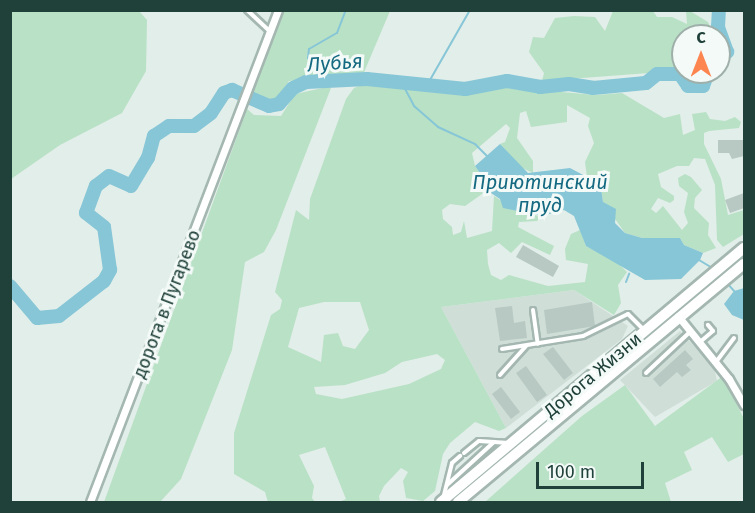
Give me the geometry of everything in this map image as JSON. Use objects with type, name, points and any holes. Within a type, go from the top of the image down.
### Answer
[{"type":"main road","name":"Дорога Жизни","points":[[442,502],[645,331],[738,264],[744,248]]},
{"type":"main road","name":"Дорога Жизни","points":[[458,502],[678,316],[708,285]]},
{"type":"street","name":"дорога в Пугарево","points":[[90,502],[251,88],[278,10]]},
{"type":"street","points":[[678,316],[716,362],[744,402]]},
{"type":"lane","points":[[247,10],[271,33]]},
{"type":"lane","points":[[533,310],[538,344]]},
{"type":"lane","points":[[502,349],[583,336],[628,314],[645,331]]},
{"type":"lane","points":[[699,342],[713,331],[708,325]]},
{"type":"lane","points":[[646,373],[690,332]]},
{"type":"lane","points":[[716,362],[734,338]]},
{"type":"lane","points":[[500,375],[519,358],[526,346]]},
{"type":"lane","points":[[442,502],[452,463],[479,441],[512,442]]},
{"type":"lane","points":[[447,485],[494,442]]},
{"type":"shaded area","points":[[574,290],[628,326],[622,339],[506,428],[441,307]]},
{"type":"shaded area","points":[[680,331],[714,367],[717,381],[655,417],[620,380]]},
{"type":"green space","points":[[11,10],[139,11],[147,20],[146,71],[122,113],[60,145],[11,179]]},
{"type":"green space","points":[[280,11],[390,11],[362,77],[289,81],[275,102],[263,103],[253,93]]},
{"type":"green space","points":[[613,11],[653,11],[657,17],[672,17],[687,24],[671,24],[671,68],[649,73],[542,81],[544,73],[529,52],[533,37],[544,38],[555,18],[595,17],[605,31]]},
{"type":"green space","points":[[686,11],[690,11],[709,24],[687,24]]},
{"type":"green space","points":[[364,84],[464,93],[505,87],[596,95],[622,93],[664,118],[680,114],[683,135],[695,130],[692,114],[706,112],[710,119],[725,121],[735,117],[741,122],[739,128],[704,133],[704,144],[721,179],[728,215],[744,210],[744,234],[723,247],[717,240],[715,185],[705,159],[694,158],[689,166],[677,166],[658,174],[661,187],[674,196],[674,200],[670,203],[658,198],[651,209],[656,213],[663,206],[682,230],[688,223],[684,212],[688,193],[679,186],[678,178],[685,174],[691,177],[702,190],[695,198],[694,208],[709,223],[708,235],[716,248],[703,253],[684,245],[680,238],[642,238],[625,233],[603,202],[601,188],[587,177],[585,162],[594,143],[588,126],[590,118],[567,105],[567,122],[531,127],[526,111],[520,113],[517,138],[533,161],[533,173],[518,166],[500,144],[505,142],[510,128],[506,124],[472,153],[475,166],[486,182],[482,194],[465,206],[450,204],[442,210],[443,219],[452,227],[453,235],[461,232],[464,221],[467,238],[492,231],[494,196],[522,214],[542,216],[537,221],[519,222],[518,227],[554,246],[550,255],[522,242],[511,253],[499,243],[487,250],[488,264],[491,275],[501,280],[509,275],[548,286],[585,282],[588,264],[566,260],[565,249],[571,234],[580,230],[586,246],[617,262],[627,272],[618,285],[621,303],[614,315],[574,290],[441,307],[506,428],[499,431],[475,422],[450,443],[443,454],[435,491],[423,501],[406,498],[403,481],[408,472],[401,468],[384,486],[379,496],[380,502],[339,502],[346,499],[325,447],[299,455],[314,486],[312,498],[315,502],[268,502],[265,492],[234,474],[234,433],[271,315],[280,309],[282,300],[275,292],[296,210],[309,220],[310,199],[346,99],[354,88]],"holes":[[[324,302],[360,302],[369,330],[355,349],[343,346],[338,333],[324,335],[321,362],[288,347],[299,308]],[[437,354],[445,360],[441,369],[409,384],[342,399],[316,394],[314,387],[345,385],[385,373],[402,362]]]},
{"type":"green space","points":[[331,88],[276,230],[264,252],[245,262],[232,350],[181,479],[160,502],[104,502],[247,109],[254,115],[281,116],[295,94]]},
{"type":"green space","points":[[723,376],[744,419],[744,454],[728,462],[712,437],[684,452],[692,470],[665,483],[671,502],[485,502],[582,416],[625,385],[655,426]]},
{"type":"water","name":"Приютинский пруд","points":[[500,144],[528,173],[570,168],[587,177],[601,188],[603,202],[616,209],[615,223],[625,233],[642,238],[680,238],[684,245],[703,253],[700,260],[681,279],[645,280],[586,246],[574,216],[564,210],[542,216],[503,208],[500,199],[485,189],[486,182],[475,166]]},
{"type":"water","points":[[744,288],[744,320],[732,315],[724,304],[734,291]]},
{"type":"building","points":[[718,140],[744,140],[744,156],[732,159],[729,153],[718,153]]},
{"type":"building","points":[[744,193],[744,208],[730,213],[725,200]]},
{"type":"building","points":[[523,245],[559,266],[553,277],[516,257]]},
{"type":"building","points":[[592,302],[595,326],[547,334],[544,310]]},
{"type":"building","points":[[512,306],[514,323],[525,321],[527,338],[500,341],[495,308]]},
{"type":"building","points":[[553,347],[573,373],[564,380],[543,354]]},
{"type":"building","points":[[685,350],[693,359],[686,365],[691,370],[682,377],[677,372],[660,387],[653,379]]},
{"type":"building","points":[[526,366],[547,395],[537,402],[516,373]]},
{"type":"building","points":[[501,387],[520,412],[511,419],[492,394]]},
{"type":"waterway","points":[[322,82],[308,58],[309,49],[337,33],[346,10]]},
{"type":"waterway","points":[[426,87],[470,10]]},
{"type":"waterway","name":"Лубья","points":[[718,24],[719,10]]},
{"type":"waterway","name":"Лубья","points":[[10,286],[37,318],[59,316],[104,281],[110,270],[104,227],[86,213],[96,186],[109,176],[131,186],[148,158],[154,136],[169,126],[194,126],[211,113],[224,93],[232,90],[269,106],[279,104],[293,88],[306,82],[367,79],[465,89],[507,81],[540,87],[569,84],[593,88],[646,83],[657,74],[671,74]]},
{"type":"waterway","name":"Лубья","points":[[687,84],[688,86],[703,86],[704,84]]},
{"type":"waterway","points":[[403,85],[414,106],[438,127],[475,144],[488,157]]},
{"type":"waterway","points":[[699,260],[714,269]]},
{"type":"waterway","points":[[626,282],[629,274]]},
{"type":"waterway","points":[[726,282],[736,293]]}]
